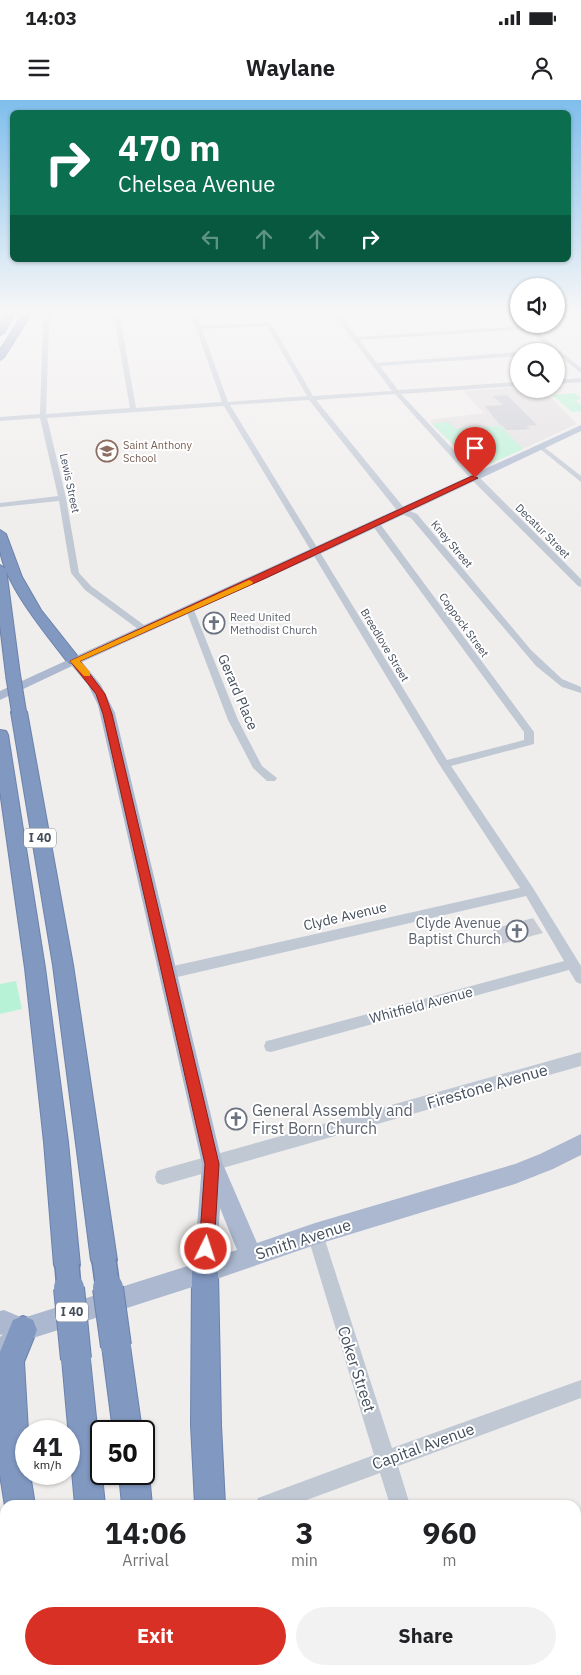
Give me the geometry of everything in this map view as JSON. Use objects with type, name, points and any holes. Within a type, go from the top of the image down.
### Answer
[{"type":"highway","points":[[0,534],[20,585],[35,610],[74,661]]},
{"type":"highway","name":"I 40","points":[[0,569],[13,675],[63,964],[126,1420]]},
{"type":"highway","name":"I 40","points":[[0,735],[35,968],[54,1132],[90,1500]]},
{"type":"highway","points":[[205,1272],[206,1425],[210,1500]]},
{"type":"highway","points":[[12,1326],[10,1362],[15,1475],[19,1500]]},
{"type":"highway","points":[[135,1485],[137,1500]]},
{"type":"main road","points":[[0,696],[542,448],[581,428]]},
{"type":"main road","points":[[74,661],[85,672],[101,694],[108,714],[212,1164],[251,1256]]},
{"type":"main road","name":"Smith Avenue","points":[[0,1351],[5,1349],[12,1326],[205,1272],[315,1234],[515,1174],[546,1162],[581,1144]]},
{"type":"main road","points":[[205,1272],[212,1164]]},
{"type":"street","name":"Lewis Street","points":[[44,384],[43,416],[62,498],[75,573],[88,588],[145,630]]},
{"type":"street","points":[[129,384],[133,410]]},
{"type":"street","name":"Breedlove Street","points":[[219,384],[225,403],[385,669],[444,764],[529,890],[581,978]]},
{"type":"street","name":"Kney Street","points":[[303,384],[310,398],[402,511],[414,516],[528,652],[546,671],[560,682],[581,690]]},
{"type":"street","name":"Decatur Street","points":[[390,384],[475,478],[581,584]]},
{"type":"street","points":[[0,418],[510,385]]},
{"type":"street","points":[[542,448],[581,480]]},
{"type":"street","points":[[0,505],[62,498]]},
{"type":"street","name":"Coppock Street","points":[[375,524],[529,732],[530,742],[444,764]]},
{"type":"street","name":"Gerard Place","points":[[190,610],[233,720],[258,768],[271,778]]},
{"type":"street","name":"Clyde Avenue","points":[[169,973],[529,890]]},
{"type":"street","name":"Whitfield Avenue","points":[[271,1046],[572,964]]},
{"type":"street","name":"Firestone Avenue","points":[[163,1177],[581,1059]]},
{"type":"street","name":"Coker Street","points":[[315,1234],[398,1500]]},
{"type":"street","name":"Capital Avenue","points":[[278,1500],[581,1389]]},
{"type":"shaded area","points":[[510,388],[510,398],[552,398],[577,424],[483,467],[474,466],[430,420],[484,413],[463,391]]},
{"type":"green space","points":[[574,393],[581,398],[576,401],[581,405],[581,411],[572,412],[556,398],[565,398],[565,394]]},
{"type":"green space","points":[[448,422],[456,429],[500,426],[523,449],[483,467],[477,467],[432,424]]},
{"type":"green space","points":[[16,981],[22,1009],[0,1014],[0,984]]},
{"type":"building","points":[[507,395],[537,425],[526,426],[530,429],[506,430],[485,406],[503,405],[493,396]]},
{"type":"building","name":"Clyde Avenue Baptist Church","points":[[533,918],[543,933],[501,944],[492,929]]},
{"type":"slow traffic","points":[[87,674],[74,661],[249,582]]},
{"type":"place","name":"Saint Anthony School","points":[[107,451]]},
{"type":"place","name":"Reed United Methodist Church","points":[[214,623]]},
{"type":"place","name":"Clyde Avenue Baptist Church","points":[[517,931]]},
{"type":"place","name":"General Assembly and First Born Church","points":[[236,1119]]},
{"type":"route","points":[[206,1249],[212,1164],[108,714],[101,694],[85,672],[74,661],[475,478]]}]
